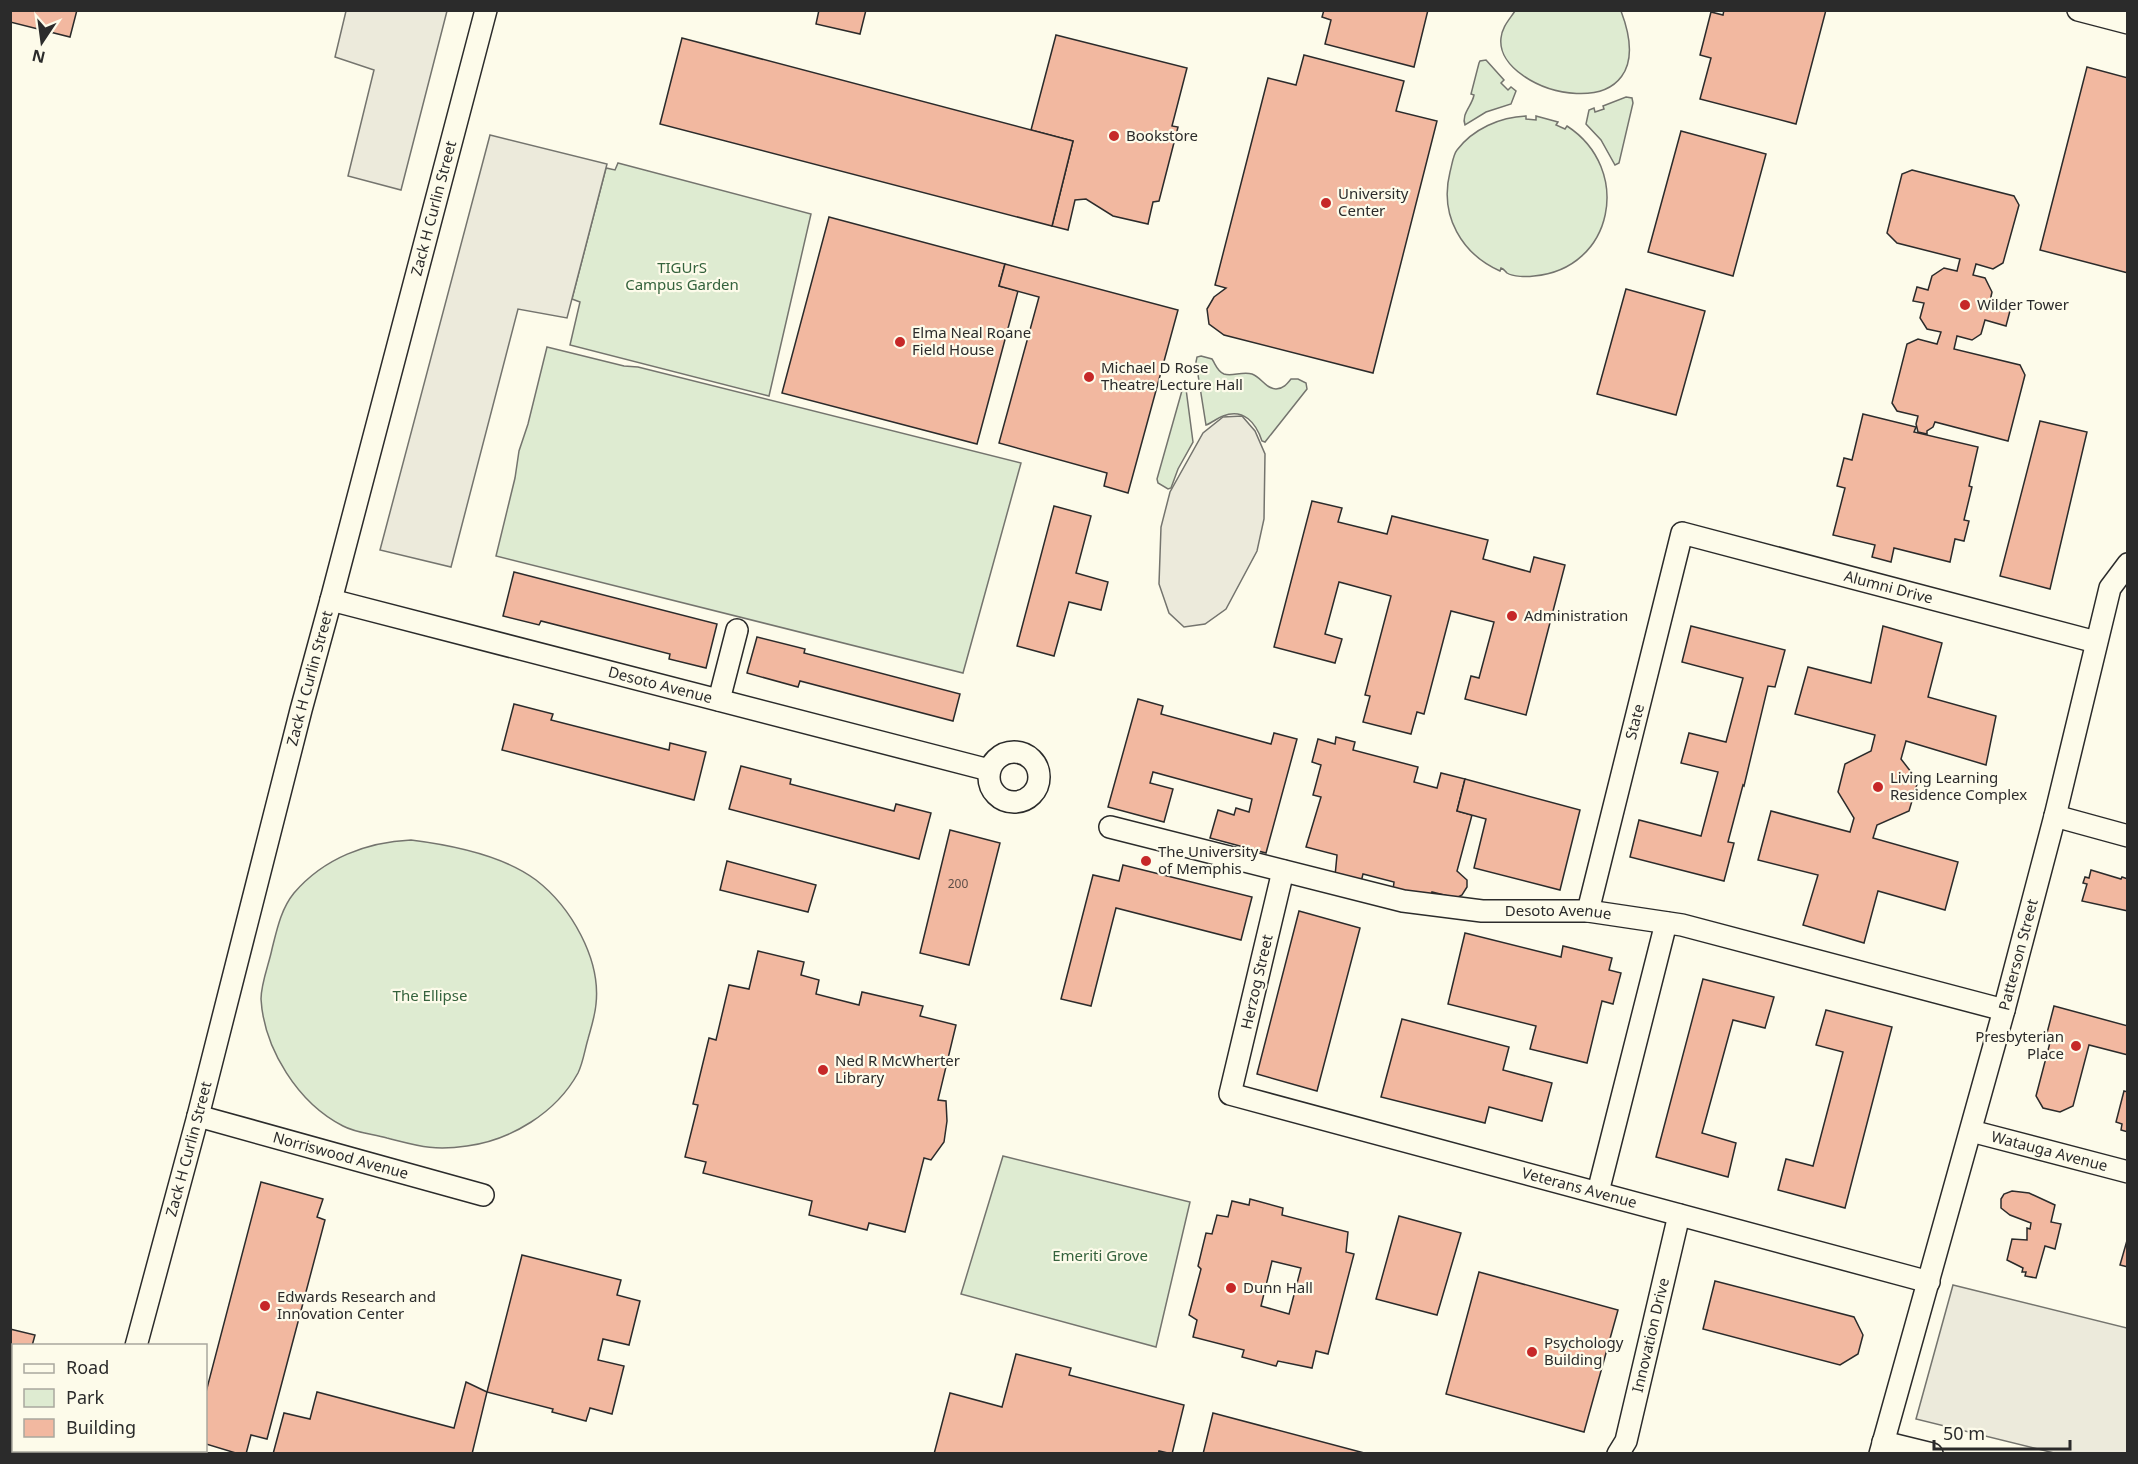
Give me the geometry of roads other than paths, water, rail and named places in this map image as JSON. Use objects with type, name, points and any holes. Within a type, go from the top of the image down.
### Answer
[{"type":"street","name":"Zack H Curlin Street","points":[[137,1344],[198,1116],[295,732],[486,10]]},
{"type":"street","points":[[2078,10],[2127,23]]},
{"type":"street","name":"Alumni Drive","points":[[1682,533],[2096,642]]},
{"type":"street","name":"State","points":[[1588,911],[1682,533]]},
{"type":"street","name":"Patterson Street","points":[[1882,1448],[2004,1011],[2055,816],[2110,588],[2127,564]]},
{"type":"street","name":"Desoto Avenue","points":[[331,600],[989,770]]},
{"type":"street","points":[[719,700],[737,630]]},
{"type":"street","points":[[2055,816],[2127,836]]},
{"type":"street","name":"Desoto Avenue","points":[[1110,827],[1403,901],[1482,911],[1588,911],[1682,925],[2004,1011]]},
{"type":"street","name":"Herzog Street","points":[[1230,1094],[1283,871]]},
{"type":"street","points":[[1598,1192],[1666,923]]},
{"type":"street","name":"Veterans Avenue","points":[[1230,1094],[1929,1282]]},
{"type":"street","name":"Norriswood Avenue","points":[[198,1116],[483,1196]]},
{"type":"street","name":"Watauga Avenue","points":[[1971,1131],[2127,1172]]},
{"type":"street","name":"Innovation Drive","points":[[1618,1454],[1626,1441],[1679,1215]]},
{"type":"street","points":[[1882,1448],[1932,1454]]},
{"type":"place","name":"Bookstore","points":[[1114,136]]},
{"type":"place","name":"University Center","points":[[1326,203]]},
{"type":"place","name":"Wilder Tower","points":[[1965,305]]},
{"type":"place","name":"Elma Neal Roane Field House","points":[[900,342]]},
{"type":"place","name":"Michael D Rose Theatre Lecture Hall","points":[[1089,377]]},
{"type":"place","name":"Administration","points":[[1512,616]]},
{"type":"place","name":"Living Learning Residence Complex","points":[[1878,787]]},
{"type":"place","name":"The University of Memphis","points":[[1146,861]]},
{"type":"place","name":"Presbyterian Place","points":[[2076,1046]]},
{"type":"place","name":"Ned R McWherter Library","points":[[823,1070]]},
{"type":"place","name":"Dunn Hall","points":[[1231,1288]]},
{"type":"place","name":"Edwards Research and Innovation Center","points":[[265,1306]]},
{"type":"place","name":"Psychology Building","points":[[1532,1352]]},
{"type":"park label","name":"TIGUrS Campus Garden","points":[[682,276]]},
{"type":"park label","name":"The Ellipse","points":[[430,996]]},
{"type":"park label","name":"Emeriti Grove","points":[[1100,1256]]}]
